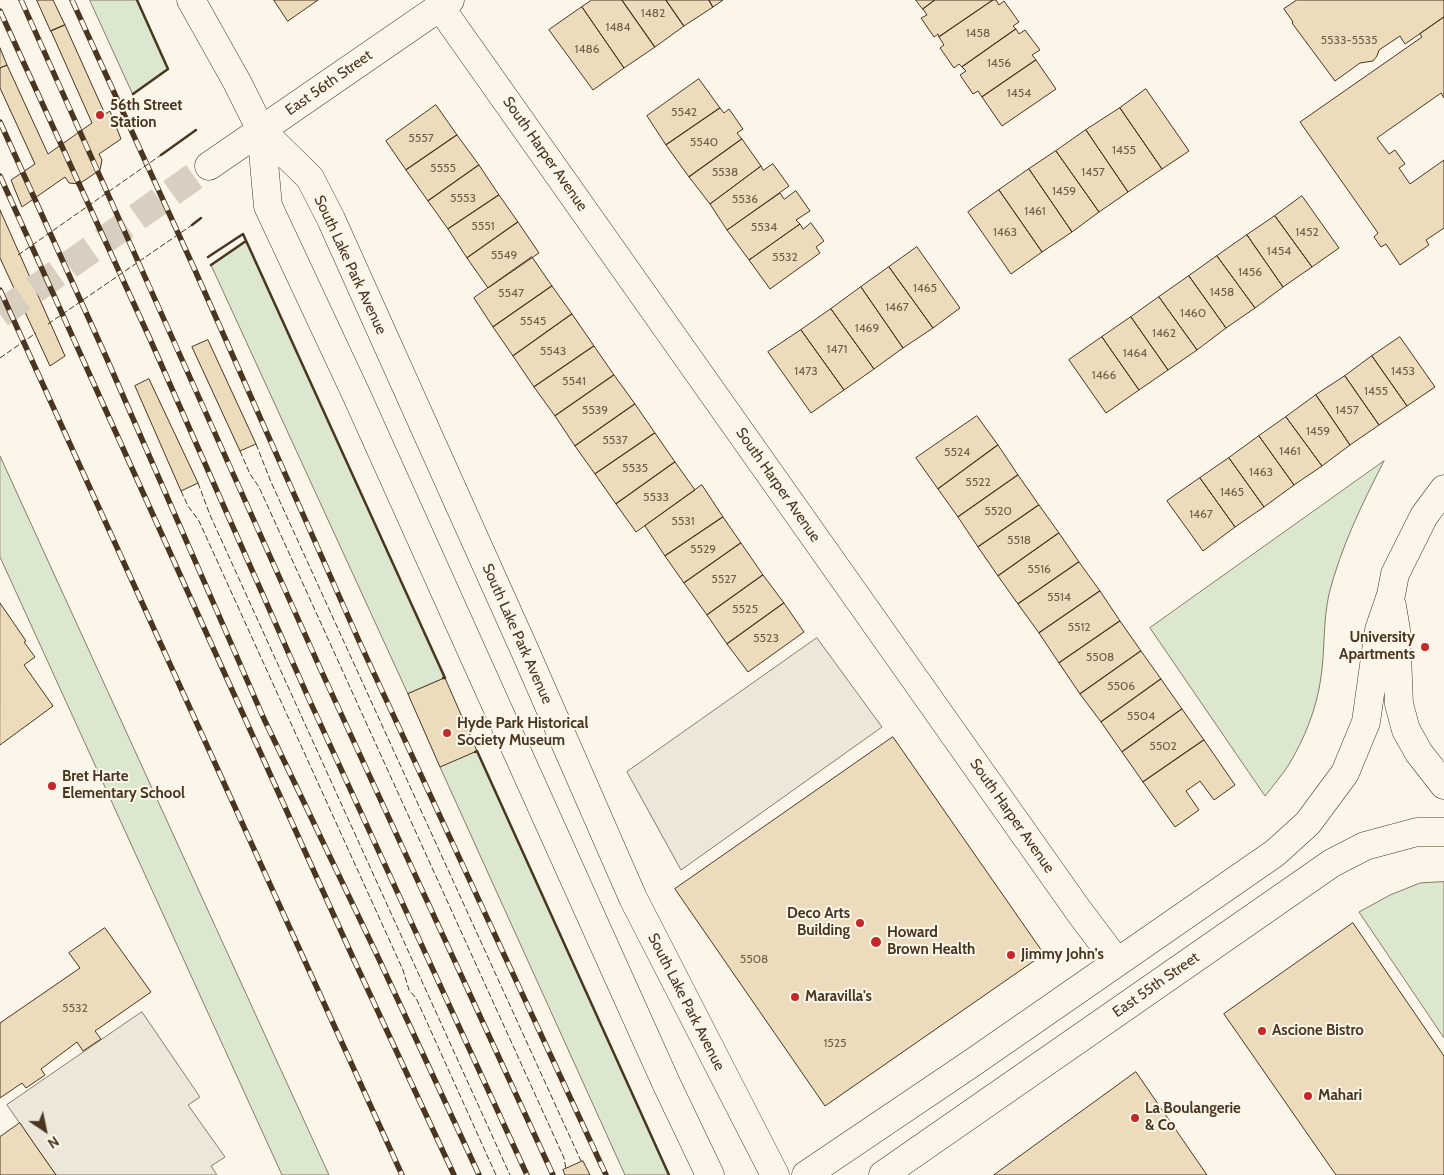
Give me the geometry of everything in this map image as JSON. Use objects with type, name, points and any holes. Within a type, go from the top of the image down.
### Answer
[{"type":"street","name":"South Lake Park Avenue","points":[[191,0],[237,82],[261,130],[310,178],[521,642],[633,898],[775,1175]]},
{"type":"street","name":"East 56th Street","points":[[209,166],[445,3]]},
{"type":"street","name":"South Harper Avenue","points":[[445,3],[1078,910],[1117,962]]},
{"type":"street","name":"South Lake Park Avenue","points":[[261,130],[268,206],[356,394],[655,1058],[710,1175]]},
{"type":"street","points":[[806,1175],[1275,853],[1308,822],[1345,772],[1366,722],[1379,630],[1391,595],[1395,574],[1424,516],[1444,489]]},
{"type":"street","points":[[1391,595],[1396,630],[1399,704],[1406,730],[1419,753],[1444,785]]},
{"type":"street","name":"East 55th Street","points":[[883,1175],[1332,863],[1364,846],[1418,832],[1444,832]]},
{"type":"green space","points":[[90,0],[137,0],[168,69],[133,94]]},
{"type":"green space","points":[[246,241],[445,678],[408,694],[211,265]]},
{"type":"green space","points":[[0,456],[329,1175],[282,1175],[0,557]]},
{"type":"green space","points":[[1384,461],[1353,526],[1329,594],[1319,689],[1309,723],[1288,766],[1265,796],[1150,628]]},
{"type":"green space","points":[[477,751],[669,1175],[625,1175],[440,767]]},
{"type":"green space","points":[[1444,882],[1444,1038],[1359,912],[1390,895],[1420,883]]},
{"type":"shaded area","points":[[817,638],[882,727],[681,870],[627,772]]},
{"type":"shaded area","points":[[142,1012],[200,1097],[188,1105],[225,1157],[211,1166],[217,1175],[56,1175],[7,1105]]},
{"type":"building","points":[[37,0],[53,0],[65,25],[51,31]]},
{"type":"building","points":[[274,0],[318,0],[288,21]]},
{"type":"building","points":[[592,0],[622,0],[655,47],[624,68],[582,7]]},
{"type":"building","points":[[622,0],[666,0],[684,26],[655,47]]},
{"type":"building","points":[[666,0],[709,0],[713,7],[684,26]]},
{"type":"building","points":[[709,0],[723,0],[713,7]]},
{"type":"building","points":[[916,0],[935,0],[923,9]]},
{"type":"building","points":[[935,0],[993,0],[939,37],[938,34],[934,37],[921,18],[927,15],[923,9]]},
{"type":"building","points":[[993,0],[996,0],[999,5],[1004,1],[1019,22],[1013,26],[1016,29],[962,67],[959,64],[954,68],[940,48],[944,45],[939,37]]},
{"type":"building","points":[[1297,0],[1444,0],[1444,17],[1405,44],[1400,36],[1379,50],[1373,61],[1360,63],[1335,81],[1292,23],[1284,9]]},
{"type":"building","points":[[582,7],[624,68],[593,90],[549,30]]},
{"type":"building","points":[[1444,17],[1444,98],[1441,93],[1377,138],[1389,154],[1395,150],[1405,164],[1399,168],[1410,184],[1444,160],[1444,228],[1426,240],[1429,245],[1400,265],[1386,244],[1381,247],[1374,237],[1378,233],[1300,122],[1422,37],[1420,34]]},
{"type":"building","name":"56th Street Station","points":[[65,25],[105,114],[110,111],[121,139],[99,154],[102,160],[100,170],[79,184],[69,183],[65,177],[22,207],[11,180],[35,164],[0,88],[0,68],[7,65],[48,154],[92,123],[51,31]]},
{"type":"building","points":[[1016,29],[1019,34],[1025,30],[1040,50],[1032,55],[1036,60],[982,97],[978,91],[973,94],[960,75],[966,71],[962,67]]},
{"type":"building","points":[[0,48],[7,65],[0,68]]},
{"type":"building","points":[[1036,60],[1056,89],[1002,126],[982,97]]},
{"type":"building","points":[[699,79],[720,108],[666,145],[647,116]]},
{"type":"building","points":[[1146,89],[1189,151],[1162,169],[1120,108]]},
{"type":"building","points":[[436,105],[457,135],[406,170],[386,141]]},
{"type":"building","points":[[720,108],[724,113],[729,109],[743,129],[737,133],[742,139],[689,177],[666,145]]},
{"type":"building","points":[[1120,108],[1162,169],[1128,192],[1086,130]]},
{"type":"building","points":[[1086,130],[1128,192],[1099,212],[1056,151]]},
{"type":"building","points":[[457,135],[479,165],[428,201],[406,170]]},
{"type":"building","points":[[742,139],[761,166],[710,204],[689,177]]},
{"type":"building","points":[[1056,151],[1099,212],[1072,232],[1029,169]]},
{"type":"building","points":[[773,164],[789,186],[727,230],[710,204],[761,166],[763,170]]},
{"type":"building","points":[[479,165],[499,195],[448,229],[428,201]]},
{"type":"building","points":[[1029,169],[1072,232],[1042,252],[999,190]]},
{"type":"building","points":[[999,190],[1042,252],[1011,274],[968,212]]},
{"type":"building","points":[[796,191],[810,211],[796,220],[800,224],[749,260],[727,230],[780,193],[784,199]]},
{"type":"building","points":[[499,195],[518,222],[467,258],[448,229]]},
{"type":"building","points":[[1302,196],[1339,248],[1312,267],[1275,216]]},
{"type":"building","points":[[0,210],[65,356],[50,366],[0,258]]},
{"type":"building","points":[[1275,216],[1312,267],[1283,287],[1247,235]]},
{"type":"building","points":[[518,222],[539,253],[488,288],[467,258]]},
{"type":"building","points":[[811,223],[824,241],[816,247],[820,253],[770,289],[749,260],[800,224],[803,229]]},
{"type":"building","points":[[1247,235],[1283,287],[1255,308],[1217,256]]},
{"type":"building","points":[[917,247],[960,308],[933,328],[889,267]]},
{"type":"building","points":[[1217,256],[1255,308],[1226,328],[1189,276]]},
{"type":"building","points":[[532,257],[552,286],[493,327],[474,298]]},
{"type":"building","points":[[889,267],[933,328],[903,348],[861,287]]},
{"type":"building","points":[[1189,276],[1226,328],[1197,350],[1159,297]]},
{"type":"building","points":[[552,286],[572,314],[513,356],[493,327]]},
{"type":"building","points":[[861,287],[903,348],[874,369],[831,309]]},
{"type":"building","points":[[1159,297],[1197,350],[1168,370],[1131,317]]},
{"type":"building","points":[[831,309],[874,369],[844,390],[801,330]]},
{"type":"building","points":[[572,314],[594,346],[534,387],[513,356]]},
{"type":"building","points":[[1131,317],[1168,370],[1139,390],[1102,337]]},
{"type":"building","points":[[801,330],[844,390],[811,413],[768,352]]},
{"type":"building","points":[[1102,337],[1139,390],[1106,413],[1069,360]]},
{"type":"building","points":[[1400,337],[1435,387],[1407,406],[1372,356]]},
{"type":"building","points":[[208,340],[256,444],[240,451],[192,347]]},
{"type":"building","points":[[594,346],[614,375],[555,416],[534,387]]},
{"type":"building","points":[[1372,356],[1407,406],[1379,425],[1345,376]]},
{"type":"building","points":[[614,375],[635,404],[575,446],[555,416]]},
{"type":"building","points":[[1345,376],[1379,425],[1350,445],[1316,395]]},
{"type":"building","points":[[149,379],[198,483],[181,491],[135,386]]},
{"type":"building","points":[[1316,395],[1350,445],[1322,466],[1286,417]]},
{"type":"building","points":[[635,404],[655,433],[595,474],[575,446]]},
{"type":"building","points":[[977,416],[998,445],[938,489],[916,458]]},
{"type":"building","points":[[1286,417],[1322,466],[1294,485],[1259,436]]},
{"type":"building","points":[[655,433],[675,462],[616,504],[595,474]]},
{"type":"building","points":[[1259,436],[1294,485],[1264,507],[1229,458]]},
{"type":"building","points":[[998,445],[1018,475],[958,517],[938,489]]},
{"type":"building","points":[[1229,458],[1264,507],[1235,527],[1200,478]]},
{"type":"building","points":[[675,462],[695,490],[636,532],[616,504]]},
{"type":"building","points":[[1018,475],[1039,505],[978,547],[958,517]]},
{"type":"building","points":[[1200,478],[1235,527],[1203,551],[1167,501]]},
{"type":"building","points":[[702,485],[723,517],[665,556],[645,526]]},
{"type":"building","points":[[1039,505],[1059,533],[998,576],[978,547]]},
{"type":"building","points":[[723,517],[741,543],[684,583],[665,556]]},
{"type":"building","points":[[1059,533],[1079,562],[1018,604],[998,576]]},
{"type":"building","points":[[741,543],[763,575],[707,615],[684,583]]},
{"type":"building","points":[[1079,562],[1100,591],[1039,633],[1018,604]]},
{"type":"building","points":[[763,575],[784,603],[727,644],[707,615]]},
{"type":"building","points":[[1100,591],[1120,621],[1059,663],[1039,633]]},
{"type":"building","points":[[0,603],[35,657],[24,665],[53,706],[0,745]]},
{"type":"building","points":[[784,603],[804,632],[748,672],[727,644]]},
{"type":"building","points":[[1120,621],[1141,651],[1080,694],[1059,663]]},
{"type":"building","points":[[1141,651],[1161,679],[1101,722],[1080,694]]},
{"type":"building","name":"Hyde Park Historical Society Museum","points":[[445,678],[477,751],[440,767],[408,694]]},
{"type":"building","points":[[1161,679],[1182,709],[1122,752],[1101,722]]},
{"type":"building","points":[[1182,709],[1204,740],[1143,782],[1122,752]]},
{"type":"building","name":"Deco Arts Building","points":[[893,737],[1044,954],[825,1106],[675,889]]},
{"type":"building","points":[[1204,740],[1235,785],[1214,800],[1200,781],[1186,791],[1199,810],[1175,827],[1143,782]]},
{"type":"building","points":[[1353,923],[1444,1056],[1444,1175],[1336,1175],[1224,1014]]},
{"type":"building","points":[[105,928],[151,992],[95,1031],[101,1039],[83,1051],[77,1042],[41,1069],[45,1075],[26,1088],[22,1083],[0,1098],[0,1023],[80,968],[69,953]]},
{"type":"building","points":[[1136,1072],[1207,1175],[994,1175]]},
{"type":"building","points":[[20,1123],[56,1175],[0,1175],[0,1137]]},
{"type":"building","points":[[583,1161],[590,1175],[565,1175],[563,1170]]},
{"type":"tunnel","points":[[0,314],[209,166]]},
{"type":"railway","points":[[21,0],[320,668],[553,1175]]},
{"type":"railway","points":[[72,0],[194,268],[359,641],[606,1175]]},
{"type":"railway","points":[[0,11],[150,339],[308,697],[527,1175]]},
{"type":"railway","points":[[0,122],[107,359],[264,719],[377,955],[479,1175]]},
{"type":"railway","points":[[0,176],[354,960],[454,1175]]},
{"type":"railway","points":[[0,290],[402,1175]]},
{"type":"fence","points":[[18,255],[161,155]]},
{"type":"fence","points":[[48,324],[192,225]]},
{"type":"fence","points":[[0,358],[36,333]]},
{"type":"fence","points":[[256,444],[271,482],[581,1161]]},
{"type":"fence","points":[[240,451],[250,474],[259,487],[564,1158],[566,1169]]},
{"type":"fence","points":[[198,483],[210,515],[510,1175]]},
{"type":"fence","points":[[181,491],[188,506],[199,521],[403,970],[409,990],[416,998],[496,1175]]},
{"type":"wall","points":[[133,94],[168,69],[137,0]]},
{"type":"wall","points":[[161,155],[196,130]]},
{"type":"wall","points":[[192,225],[201,218]]},
{"type":"wall","points":[[208,257],[243,234],[445,678],[443,678]]},
{"type":"wall","points":[[211,265],[246,241]]},
{"type":"wall","points":[[475,752],[477,751],[669,1175]]},
{"type":"place","name":"56th Street Station","points":[[100,115]]},
{"type":"place","name":"University Apartments","points":[[1425,647]]},
{"type":"place","name":"Hyde Park Historical Society Museum","points":[[447,733]]},
{"type":"place","name":"Bret Harte Elementary School","points":[[52,786]]},
{"type":"place","name":"Deco Arts Building","points":[[860,923]]},
{"type":"place","name":"Howard Brown Health","points":[[876,942]]},
{"type":"place","name":"Jimmy John's","points":[[1011,955]]},
{"type":"place","name":"Maravilla's","points":[[795,997]]},
{"type":"place","name":"Ascione Bistro","points":[[1262,1031]]},
{"type":"place","name":"Mahari","points":[[1308,1096]]},
{"type":"place","name":"La Boulangerie & Co","points":[[1135,1118]]}]
